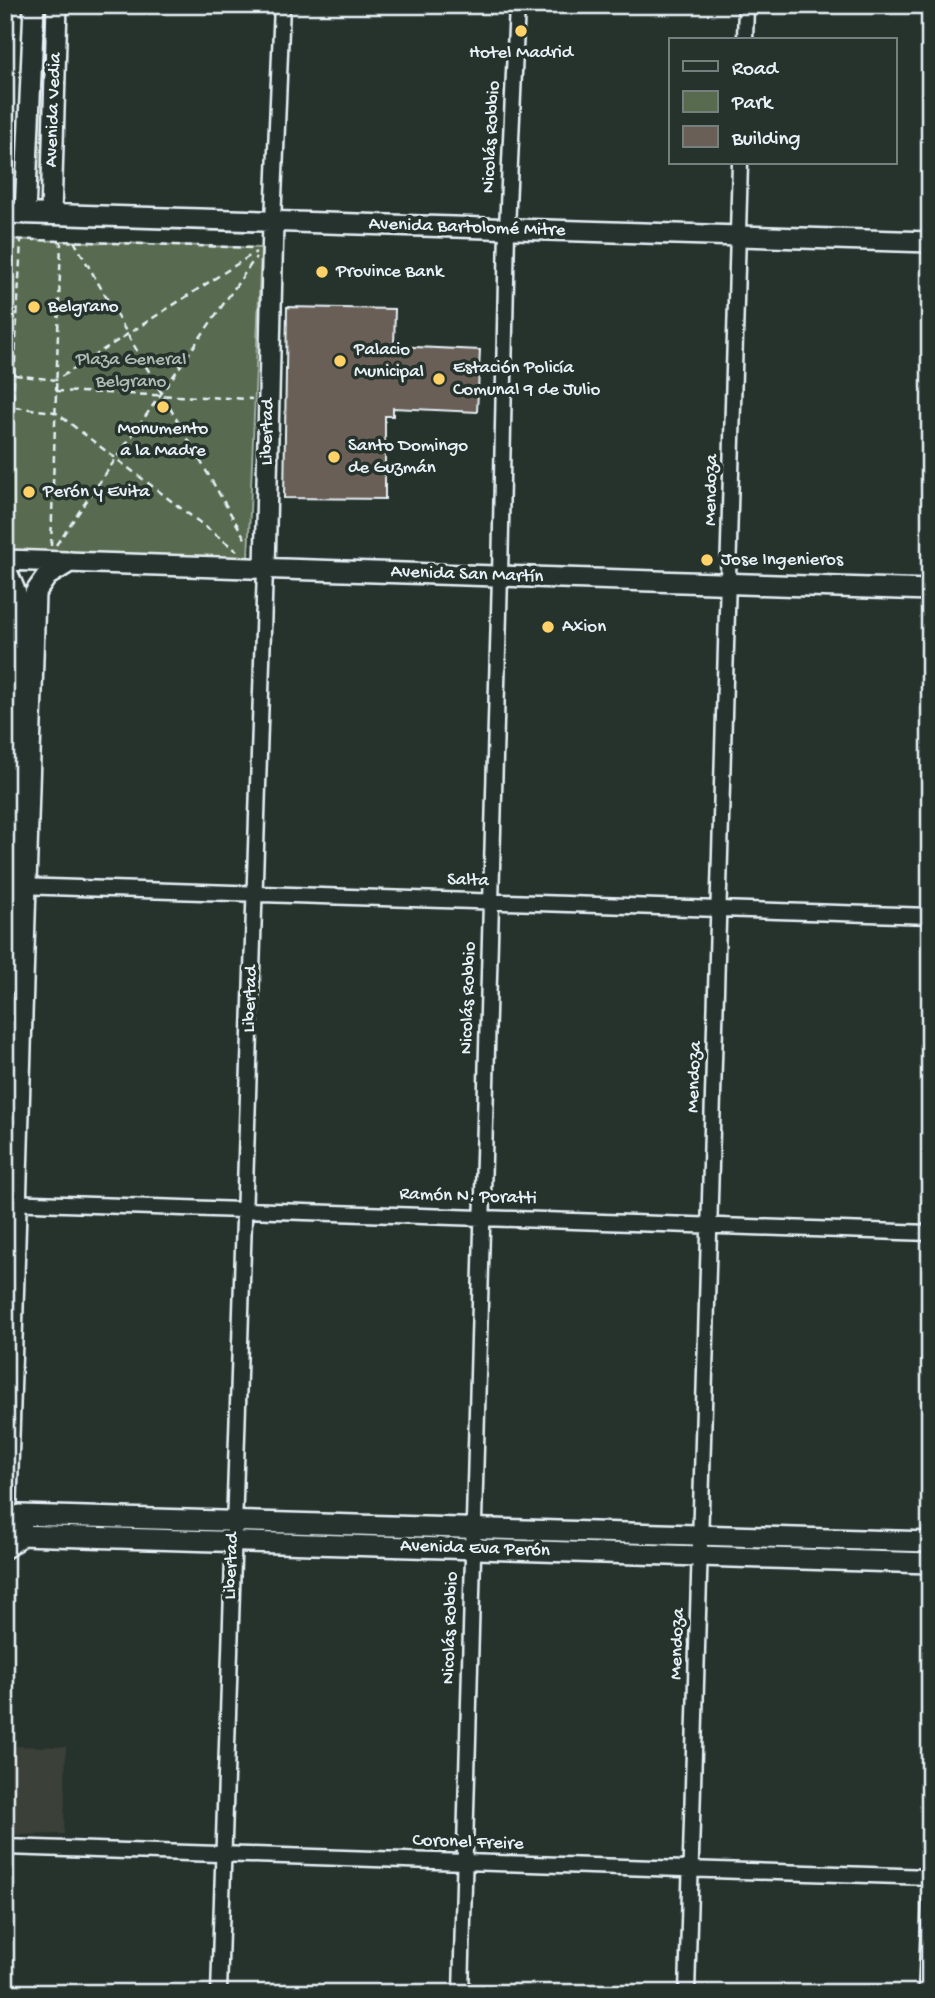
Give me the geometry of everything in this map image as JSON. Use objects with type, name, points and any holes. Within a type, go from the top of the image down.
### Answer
[{"type":"main road","name":"Avenida Vedia","points":[[15,213],[34,5]]},
{"type":"main road","name":"Avenida Vedia","points":[[51,214],[57,5]]},
{"type":"main road","name":"Avenida Bartolomé Mitre","points":[[15,213],[930,242]]},
{"type":"main road","name":"Libertad","points":[[265,569],[273,222]]},
{"type":"main road","name":"Avenida San Martín","points":[[5,560],[930,590]]},
{"type":"main road","points":[[5,986],[36,593],[47,576],[70,562]]},
{"type":"main road","points":[[5,574],[9,576],[16,593],[10,1525],[5,1558]]},
{"type":"main road","name":"Avenida Eva Perón","points":[[10,1525],[473,1539],[699,1556],[930,1563]]},
{"type":"main road","name":"Avenida Eva Perón","points":[[473,1539],[700,1535],[930,1542]]},
{"type":"street","name":"Libertad","points":[[273,222],[282,5]]},
{"type":"street","name":"Nicolás Robbio","points":[[461,1993],[507,229],[517,5]]},
{"type":"street","points":[[745,38],[746,5]]},
{"type":"street","name":"Mendoza","points":[[687,1993],[740,164]]},
{"type":"street","name":"Libertad","points":[[219,1993],[265,569]]},
{"type":"street","name":"Salta","points":[[14,885],[930,916]]},
{"type":"street","name":"Ramón N. Poratti","points":[[11,1202],[930,1233]]},
{"type":"street","name":"Coronel Freire","points":[[5,1847],[930,1878]]},
{"type":"street","points":[[926,1993],[930,1901]]},
{"type":"path","points":[[5,239],[261,248]]},
{"type":"path","points":[[5,247],[12,239]]},
{"type":"path","points":[[6,551],[21,239]]},
{"type":"path","points":[[61,241],[51,552],[261,248]]},
{"type":"path","points":[[75,241],[248,544],[249,531]]},
{"type":"path","points":[[5,368],[15,375],[56,380],[261,248]]},
{"type":"path","points":[[261,248],[261,262]]},
{"type":"path","points":[[5,389],[14,389]]},
{"type":"path","points":[[56,391],[255,399]]},
{"type":"path","points":[[5,412],[13,407],[55,412],[237,550]]},
{"type":"shaded area","points":[[6,1746],[66,1747],[64,1834],[5,1835]]},
{"type":"green space","points":[[42,5],[46,5],[42,183],[37,183]]},
{"type":"green space","name":"Plaza General Belgrano","points":[[5,239],[261,248],[248,559],[5,551]]},
{"type":"green space","points":[[13,907],[18,907],[10,1175],[6,1175]]},
{"type":"green space","points":[[734,1544],[926,1550],[925,1557],[733,1550]]},
{"type":"building","points":[[287,307],[395,309],[394,346],[480,350],[477,412],[393,408],[393,416],[385,416],[385,499],[284,498]]},
{"type":"place","name":"Hotel Madrid","points":[[521,31]]},
{"type":"place","name":"Province Bank","points":[[322,272]]},
{"type":"place","name":"Belgrano","points":[[34,307]]},
{"type":"place","name":"Palacio Municipal","points":[[340,361]]},
{"type":"place","name":"Estación Policía Comunal 9 de Julio","points":[[439,379]]},
{"type":"place","name":"Monumento a la Madre","points":[[163,407]]},
{"type":"place","name":"Santo Domingo de Guzmán","points":[[334,457]]},
{"type":"place","name":"Perón y Evita","points":[[29,492]]},
{"type":"place","name":"Jose Ingenieros","points":[[707,560]]},
{"type":"place","name":"Axion","points":[[548,627]]}]
